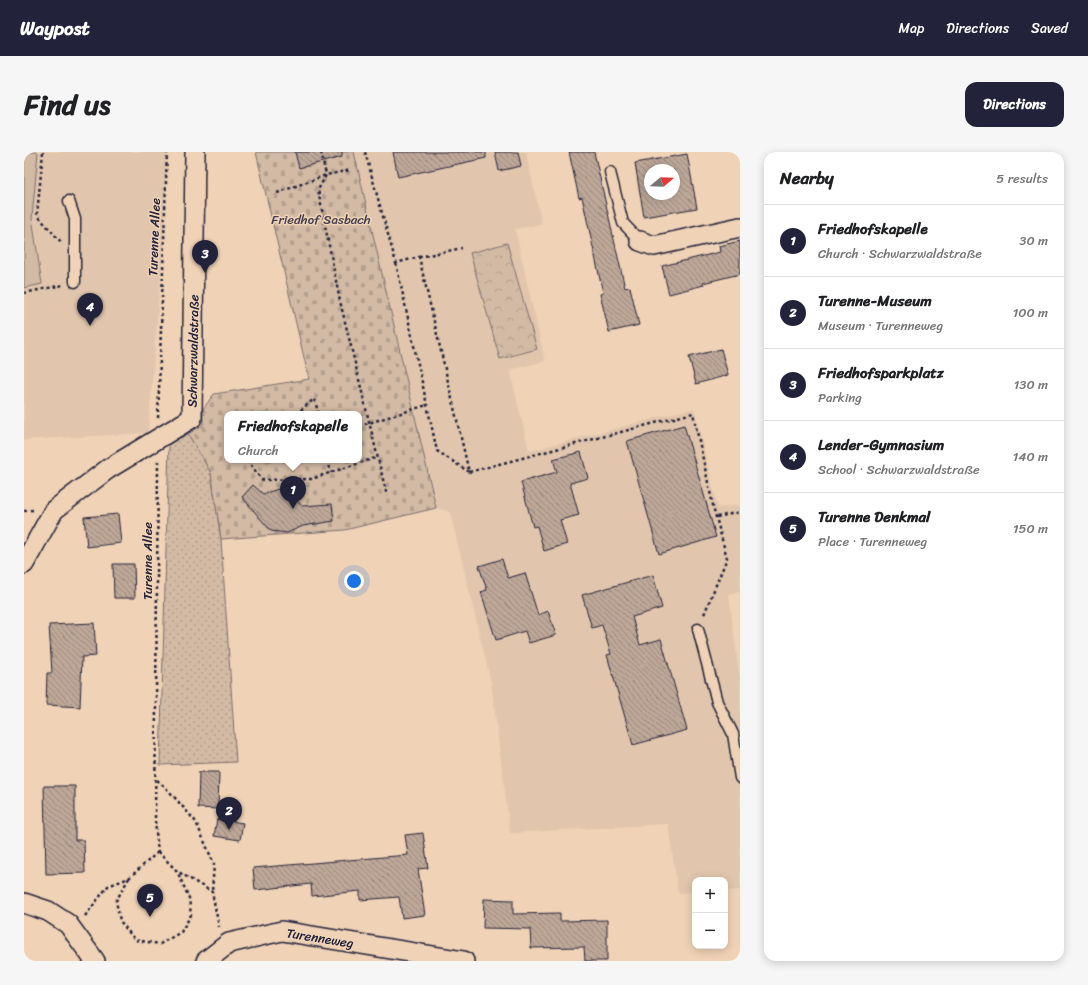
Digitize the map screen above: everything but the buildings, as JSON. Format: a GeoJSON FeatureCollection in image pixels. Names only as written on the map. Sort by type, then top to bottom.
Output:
{"type":"FeatureCollection","features":[{"type":"Feature","properties":{"kind":"street","name":"Schwarzwaldstraße"},"geometry":{"type":"LineString","coordinates":[[24,564],[54,510],[108,469],[192,418],[195,152]]}},
{"type":"Feature","properties":{"kind":"street"},"geometry":{"type":"LineString","coordinates":[[640,242],[654,246],[738,228],[740,226]]}},
{"type":"Feature","properties":{"kind":"street"},"geometry":{"type":"LineString","coordinates":[[24,902],[48,911],[68,924],[95,961]]}},
{"type":"Feature","properties":{"kind":"street","name":"Turenneweg"},"geometry":{"type":"LineString","coordinates":[[206,961],[229,943],[282,931],[464,961]]}},
{"type":"Feature","properties":{"kind":"lane"},"geometry":{"type":"LineString","coordinates":[[610,172],[623,223],[640,242]]}},
{"type":"Feature","properties":{"kind":"lane"},"geometry":{"type":"LineString","coordinates":[[69,201],[75,219],[75,282]]}},
{"type":"Feature","properties":{"kind":"lane"},"geometry":{"type":"LineString","coordinates":[[698,629],[717,702],[733,734],[740,778]]}},
{"type":"Feature","properties":{"kind":"path"},"geometry":{"type":"LineString","coordinates":[[42,152],[37,214],[75,257]]}},
{"type":"Feature","properties":{"kind":"path","name":"Turenne Allee"},"geometry":{"type":"LineString","coordinates":[[158,852],[155,821],[158,438],[167,152]]}},
{"type":"Feature","properties":{"kind":"path"},"geometry":{"type":"LineString","coordinates":[[321,152],[326,175],[318,190],[340,301],[387,496]]}},
{"type":"Feature","properties":{"kind":"path"},"geometry":{"type":"LineString","coordinates":[[365,152],[396,263],[437,451],[469,472],[693,413],[727,558],[698,629]]}},
{"type":"Feature","properties":{"kind":"path"},"geometry":{"type":"LineString","coordinates":[[277,193],[326,175],[351,170]]}},
{"type":"Feature","properties":{"kind":"path"},"geometry":{"type":"LineString","coordinates":[[396,263],[462,248]]}},
{"type":"Feature","properties":{"kind":"path"},"geometry":{"type":"LineString","coordinates":[[419,258],[469,472]]}},
{"type":"Feature","properties":{"kind":"path"},"geometry":{"type":"LineString","coordinates":[[24,294],[75,282]]}},
{"type":"Feature","properties":{"kind":"path"},"geometry":{"type":"LineString","coordinates":[[300,411],[314,399],[317,411]]}},
{"type":"Feature","properties":{"kind":"path"},"geometry":{"type":"LineString","coordinates":[[362,425],[427,405]]}},
{"type":"Feature","properties":{"kind":"path"},"geometry":{"type":"LineString","coordinates":[[249,463],[262,480],[311,479],[378,458]]}},
{"type":"Feature","properties":{"kind":"path"},"geometry":{"type":"LineString","coordinates":[[329,463],[331,473]]}},
{"type":"Feature","properties":{"kind":"path"},"geometry":{"type":"LineString","coordinates":[[717,517],[740,512]]}},
{"type":"Feature","properties":{"kind":"path"},"geometry":{"type":"LineString","coordinates":[[156,780],[169,791],[196,822],[214,864],[212,892],[218,926],[229,943]]}},
{"type":"Feature","properties":{"kind":"path"},"geometry":{"type":"LineString","coordinates":[[177,871],[189,898],[191,915],[181,932],[160,944],[135,940],[120,921],[116,901],[129,878],[158,852],[177,871],[212,892]]}},
{"type":"Feature","properties":{"kind":"path"},"geometry":{"type":"LineString","coordinates":[[68,924],[85,917],[108,886],[129,878]]}},
{"type":"Feature","properties":{"kind":"shaded area"},"geometry":{"type":"Polygon","coordinates":[[[24,152],[167,152],[165,219],[148,433],[24,440],[24,152]]]}},
{"type":"Feature","properties":{"kind":"shaded area"},"geometry":{"type":"Polygon","coordinates":[[[354,152],[526,152],[542,224],[515,229],[545,361],[510,370],[529,451],[694,408],[718,508],[740,505],[740,592],[729,594],[740,681],[740,890],[728,891],[728,877],[692,877],[692,892],[678,893],[668,824],[510,833],[491,682],[450,512],[436,508],[354,152]]]}},
{"type":"Feature","properties":{"kind":"green space"},"geometry":{"type":"Polygon","coordinates":[[[24,152],[38,152],[32,218],[42,284],[24,288],[24,152]]]}},
{"type":"Feature","properties":{"kind":"green space","name":"Friedhof Sasbach"},"geometry":{"type":"Polygon","coordinates":[[[256,152],[354,152],[436,508],[345,530],[221,539],[211,473],[188,434],[203,425],[203,409],[214,394],[309,379],[256,152]]]}},
{"type":"Feature","properties":{"kind":"green space"},"geometry":{"type":"Polygon","coordinates":[[[507,243],[537,349],[500,359],[470,253],[507,243]]]}},
{"type":"Feature","properties":{"kind":"green space"},"geometry":{"type":"Polygon","coordinates":[[[188,434],[211,473],[221,539],[236,762],[160,765],[169,443],[188,434]]]}},
{"type":"Feature","properties":{"kind":"place","name":"Friedhofsparkplatz"},"geometry":{"type":"Point","coordinates":[205,273]}},
{"type":"Feature","properties":{"kind":"place","name":"Lender-Gymnasium"},"geometry":{"type":"Point","coordinates":[90,326]}},
{"type":"Feature","properties":{"kind":"place","name":"Friedhofskapelle"},"geometry":{"type":"Point","coordinates":[293,509]}},
{"type":"Feature","properties":{"kind":"place","name":"Turenne-Museum"},"geometry":{"type":"Point","coordinates":[229,830]}},
{"type":"Feature","properties":{"kind":"place","name":"Turenne Denkmal"},"geometry":{"type":"Point","coordinates":[150,917]}}]}
